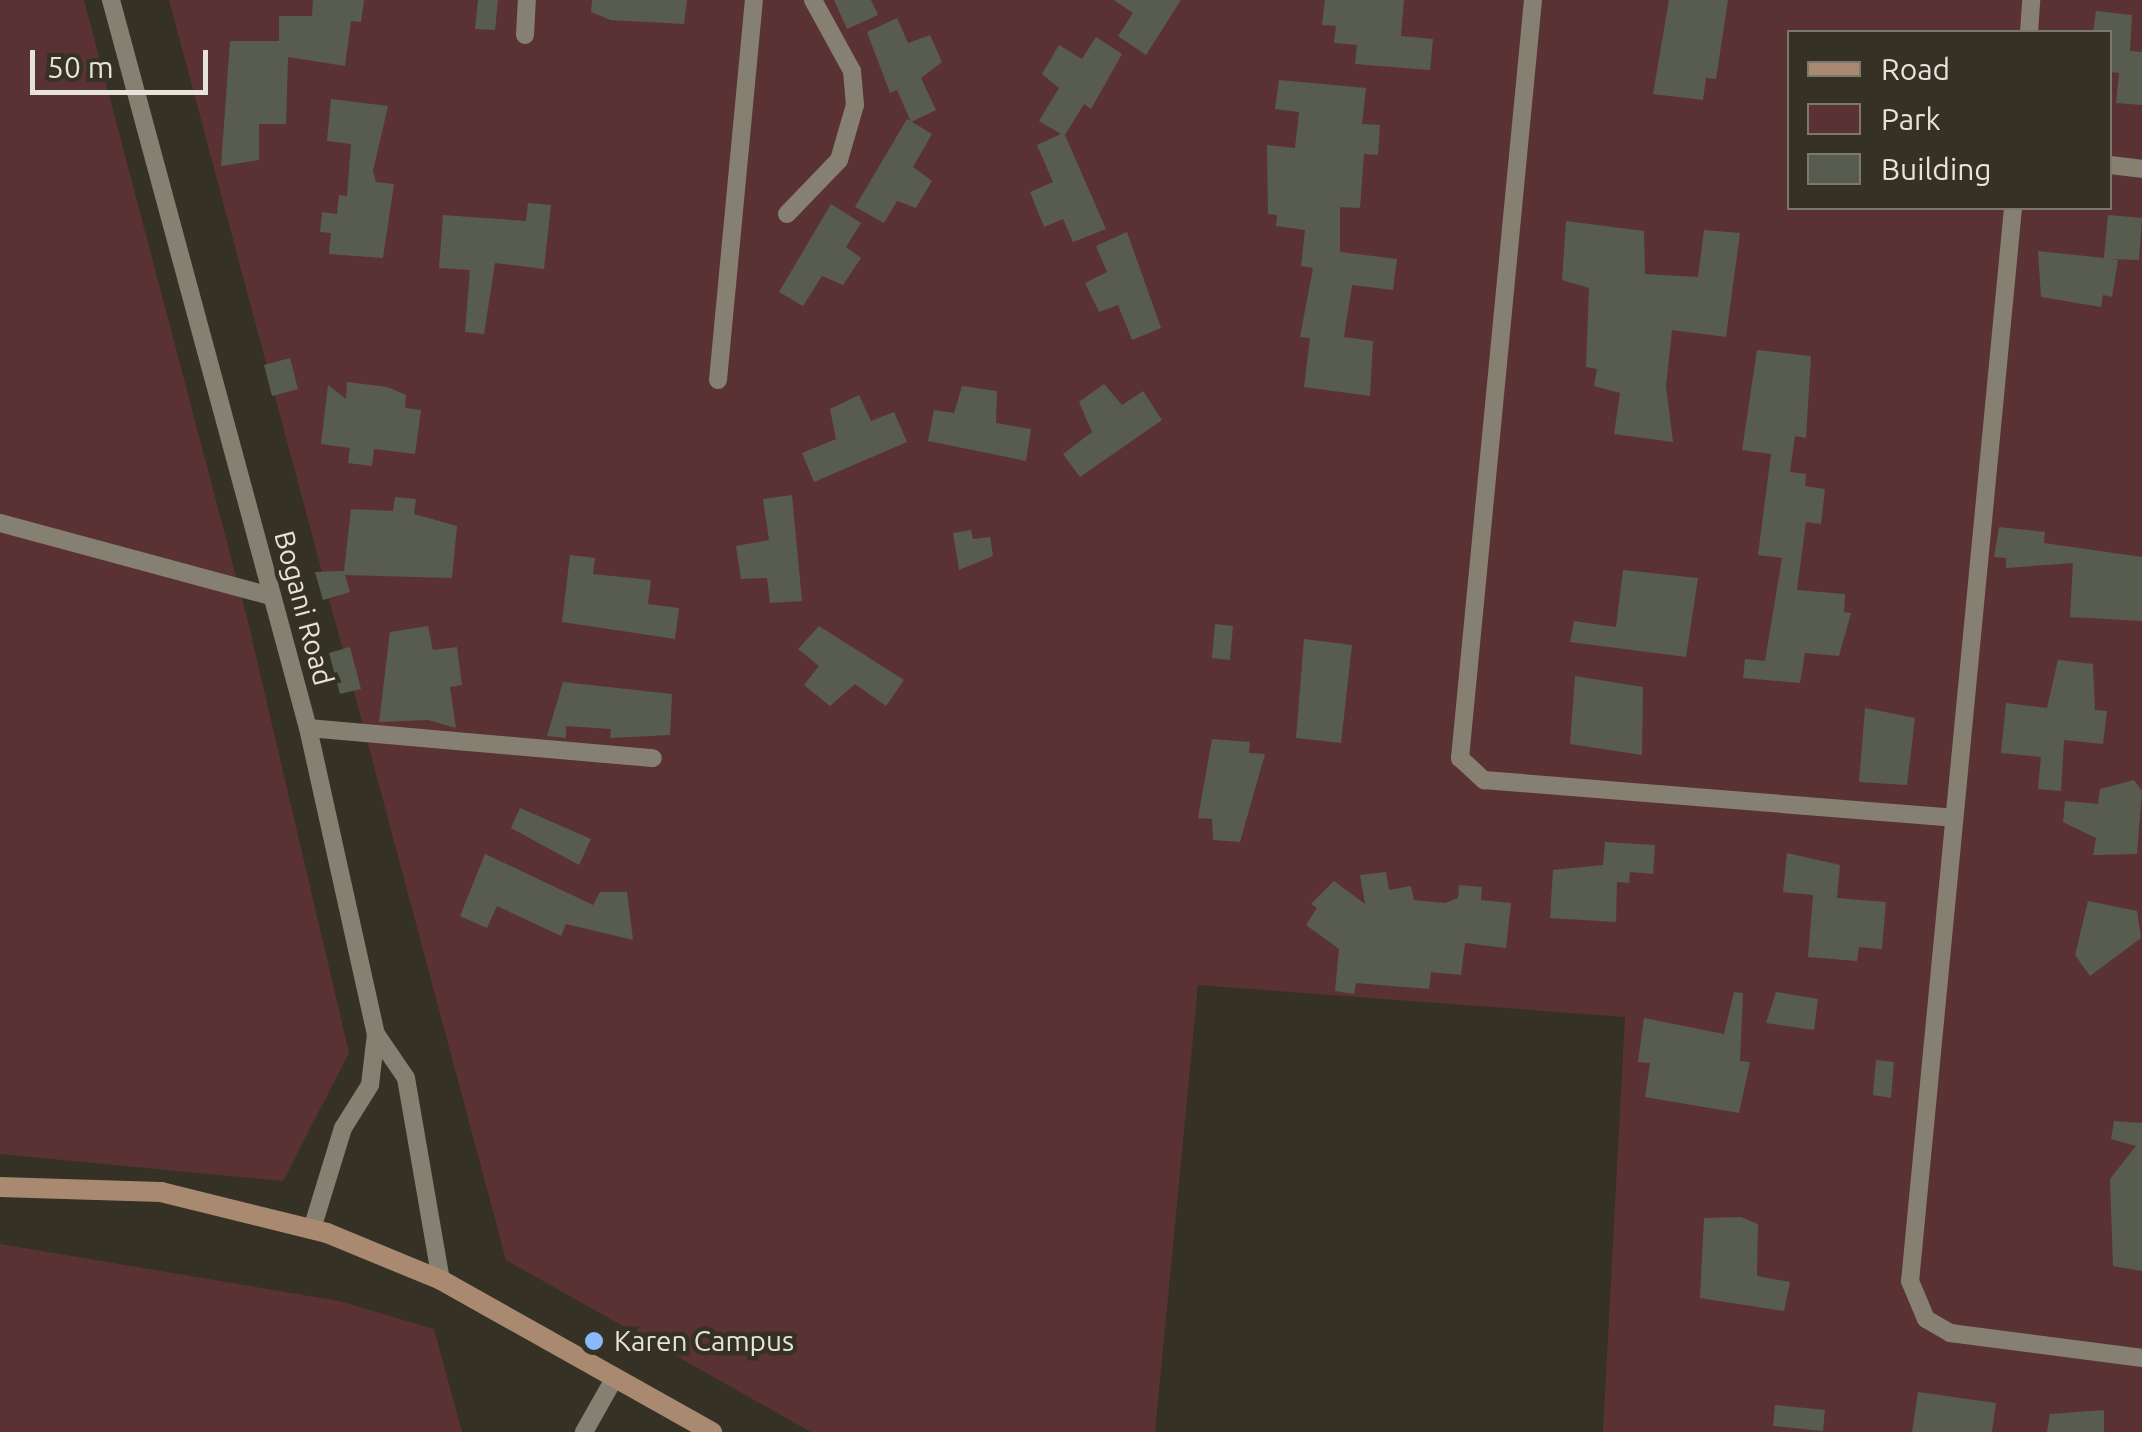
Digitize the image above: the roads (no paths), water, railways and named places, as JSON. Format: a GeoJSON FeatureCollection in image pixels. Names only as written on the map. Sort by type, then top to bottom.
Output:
{"type":"FeatureCollection","features":[{"type":"Feature","properties":{"kind":"street","name":"Bogani Road"},"geometry":{"type":"LineString","coordinates":[[112,0],[308,728],[376,1034],[370,1085],[343,1128],[312,1229]]}},
{"type":"Feature","properties":{"kind":"street"},"geometry":{"type":"LineString","coordinates":[[525,35],[528,0]]}},
{"type":"Feature","properties":{"kind":"street"},"geometry":{"type":"LineString","coordinates":[[718,380],[754,0]]}},
{"type":"Feature","properties":{"kind":"street"},"geometry":{"type":"LineString","coordinates":[[787,214],[840,160],[855,105],[852,71],[813,0]]}},
{"type":"Feature","properties":{"kind":"street"},"geometry":{"type":"LineString","coordinates":[[1533,0],[1460,758],[1484,780],[1953,818]]}},
{"type":"Feature","properties":{"kind":"street"},"geometry":{"type":"LineString","coordinates":[[2029,30],[2031,0]]}},
{"type":"Feature","properties":{"kind":"street"},"geometry":{"type":"LineString","coordinates":[[2112,166],[2142,170]]}},
{"type":"Feature","properties":{"kind":"street"},"geometry":{"type":"LineString","coordinates":[[2013,210],[1910,1248],[1912,1294],[1926,1320],[1950,1333],[2142,1358]]}},
{"type":"Feature","properties":{"kind":"street"},"geometry":{"type":"LineString","coordinates":[[0,523],[271,596]]}},
{"type":"Feature","properties":{"kind":"street"},"geometry":{"type":"LineString","coordinates":[[308,728],[653,758]]}},
{"type":"Feature","properties":{"kind":"street"},"geometry":{"type":"LineString","coordinates":[[376,1034],[406,1078],[440,1280]]}},
{"type":"Feature","properties":{"kind":"street"},"geometry":{"type":"LineString","coordinates":[[0,1188],[161,1192],[312,1229],[440,1280],[712,1432]]}},
{"type":"Feature","properties":{"kind":"street"},"geometry":{"type":"LineString","coordinates":[[584,1432],[614,1379]]}},
{"type":"Feature","properties":{"kind":"place","name":"Karen Campus"},"geometry":{"type":"Point","coordinates":[594,1341]}}]}
